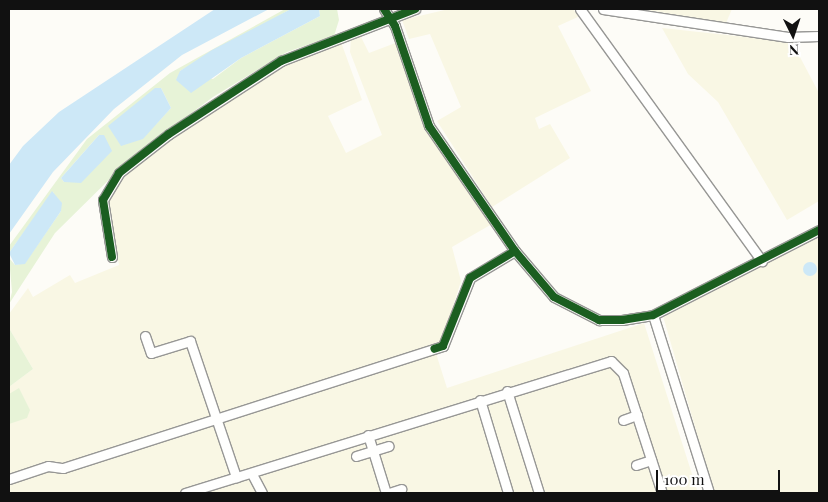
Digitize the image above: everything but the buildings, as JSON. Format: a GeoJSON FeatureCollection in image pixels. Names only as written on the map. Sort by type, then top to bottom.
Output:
{"type":"FeatureCollection","features":[{"type":"Feature","properties":{"kind":"street"},"geometry":{"type":"LineString","coordinates":[[112,257],[103,200],[119,173],[169,134],[274,65],[387,12],[415,9]]}},
{"type":"Feature","properties":{"kind":"street"},"geometry":{"type":"LineString","coordinates":[[580,9],[762,261]]}},
{"type":"Feature","properties":{"kind":"street"},"geometry":{"type":"LineString","coordinates":[[603,9],[779,36],[819,36]]}},
{"type":"Feature","properties":{"kind":"street"},"geometry":{"type":"LineString","coordinates":[[387,12],[429,126],[542,288],[574,309],[599,320],[653,315],[762,261],[819,230]]}},
{"type":"Feature","properties":{"kind":"street"},"geometry":{"type":"LineString","coordinates":[[9,479],[48,466],[62,468],[443,346],[470,278],[515,251]]}},
{"type":"Feature","properties":{"kind":"street"},"geometry":{"type":"LineString","coordinates":[[653,315],[709,493]]}},
{"type":"Feature","properties":{"kind":"street"},"geometry":{"type":"LineString","coordinates":[[145,336],[151,353],[190,341],[218,418],[236,476]]}},
{"type":"Feature","properties":{"kind":"street"},"geometry":{"type":"LineString","coordinates":[[185,493],[236,476],[252,474],[507,391],[611,361],[624,372],[662,493]]}},
{"type":"Feature","properties":{"kind":"street"},"geometry":{"type":"LineString","coordinates":[[507,391],[539,493]]}},
{"type":"Feature","properties":{"kind":"street"},"geometry":{"type":"LineString","coordinates":[[480,400],[508,493]]}},
{"type":"Feature","properties":{"kind":"street"},"geometry":{"type":"LineString","coordinates":[[623,420],[637,415]]}},
{"type":"Feature","properties":{"kind":"street"},"geometry":{"type":"LineString","coordinates":[[368,435],[387,493],[401,489]]}},
{"type":"Feature","properties":{"kind":"street"},"geometry":{"type":"LineString","coordinates":[[356,456],[388,446]]}},
{"type":"Feature","properties":{"kind":"street"},"geometry":{"type":"LineString","coordinates":[[636,465],[651,460]]}},
{"type":"Feature","properties":{"kind":"street"},"geometry":{"type":"LineString","coordinates":[[252,474],[262,493]]}},
{"type":"Feature","properties":{"kind":"street"},"geometry":{"type":"LineString","coordinates":[[219,483],[219,493]]}},
{"type":"Feature","properties":{"kind":"shaded area"},"geometry":{"type":"Polygon","coordinates":[[[449,9],[573,9],[580,16],[558,26],[591,91],[535,118],[539,129],[550,124],[570,158],[492,207],[437,121],[461,107],[430,34],[409,39],[402,20],[449,9]]]}},
{"type":"Feature","properties":{"kind":"shaded area"},"geometry":{"type":"Polygon","coordinates":[[[641,9],[732,9],[726,23],[641,9]]]}},
{"type":"Feature","properties":{"kind":"shaded area"},"geometry":{"type":"Polygon","coordinates":[[[662,28],[792,42],[819,93],[819,201],[787,220],[718,102],[688,74],[662,28]]]}},
{"type":"Feature","properties":{"kind":"shaded area"},"geometry":{"type":"Polygon","coordinates":[[[359,33],[369,53],[398,42],[415,98],[492,224],[452,247],[461,281],[442,342],[433,344],[447,388],[644,323],[698,493],[9,493],[9,387],[33,369],[9,328],[9,314],[28,288],[33,297],[70,275],[75,283],[119,265],[107,205],[113,191],[136,164],[170,137],[282,63],[341,42],[362,100],[328,116],[346,153],[382,135],[350,52],[351,37],[359,33]]]}},
{"type":"Feature","properties":{"kind":"shaded area"},"geometry":{"type":"Polygon","coordinates":[[[819,232],[819,493],[714,493],[663,316],[819,232]]]}},
{"type":"Feature","properties":{"kind":"green space"},"geometry":{"type":"Polygon","coordinates":[[[285,9],[291,9],[180,71],[213,79],[241,58],[320,16],[319,9],[337,9],[339,20],[334,36],[287,52],[213,97],[129,160],[55,233],[9,304],[12,292],[9,258],[15,265],[25,263],[61,211],[53,192],[9,253],[9,246],[87,139],[170,73],[285,9]],[[161,88],[156,124],[171,108],[161,88]],[[99,135],[61,178],[64,182],[104,135],[99,135]]]}},
{"type":"Feature","properties":{"kind":"green space"},"geometry":{"type":"Polygon","coordinates":[[[9,328],[33,369],[9,387],[9,328]]]}},
{"type":"Feature","properties":{"kind":"green space"},"geometry":{"type":"Polygon","coordinates":[[[19,388],[30,410],[27,418],[9,424],[9,394],[19,388]]]}},
{"type":"Feature","properties":{"kind":"water"},"geometry":{"type":"Polygon","coordinates":[[[215,9],[269,9],[182,55],[114,109],[53,172],[9,234],[9,165],[23,146],[59,112],[215,9]]]}},
{"type":"Feature","properties":{"kind":"water"},"geometry":{"type":"Polygon","coordinates":[[[291,9],[319,9],[320,16],[241,58],[191,93],[176,80],[180,71],[212,50],[291,9]]]}},
{"type":"Feature","properties":{"kind":"water"},"geometry":{"type":"Polygon","coordinates":[[[155,88],[161,88],[171,108],[143,139],[121,146],[108,126],[155,88]]]}},
{"type":"Feature","properties":{"kind":"water"},"geometry":{"type":"Polygon","coordinates":[[[99,135],[104,135],[112,151],[81,183],[64,182],[61,178],[99,135]]]}},
{"type":"Feature","properties":{"kind":"water"},"geometry":{"type":"Polygon","coordinates":[[[52,191],[62,203],[61,211],[25,264],[15,265],[9,253],[52,191]]]}},
{"type":"Feature","properties":{"kind":"water"},"geometry":{"type":"Polygon","coordinates":[[[807,262],[813,262],[817,269],[813,276],[807,276],[803,272],[803,266],[807,262]]]}},
{"type":"Feature","properties":{"kind":"cycle path"},"geometry":{"type":"LineString","coordinates":[[384,9],[395,26],[429,126],[515,251],[470,278],[443,346],[434,349]]}},
{"type":"Feature","properties":{"kind":"cycle path"},"geometry":{"type":"LineString","coordinates":[[112,257],[103,200],[119,173],[169,134],[281,61],[415,9]]}},
{"type":"Feature","properties":{"kind":"cycle path"},"geometry":{"type":"LineString","coordinates":[[515,251],[554,297],[599,320],[622,320],[653,315],[819,230]]}}]}
